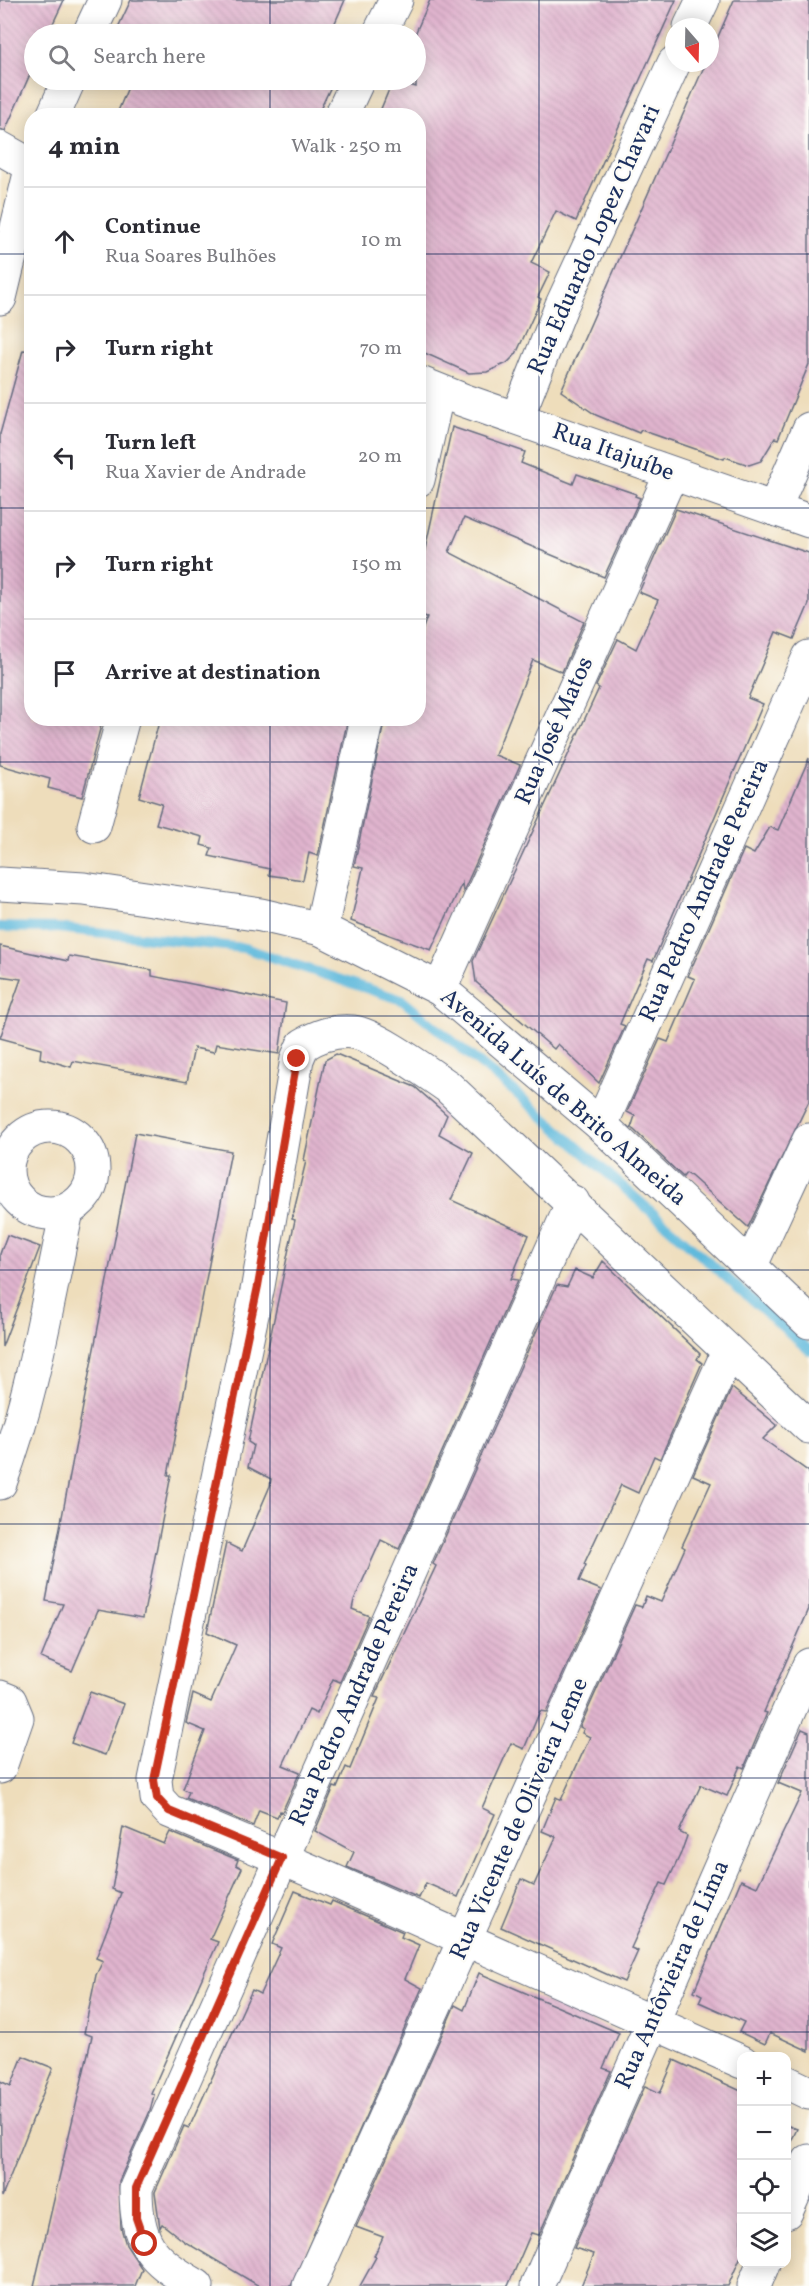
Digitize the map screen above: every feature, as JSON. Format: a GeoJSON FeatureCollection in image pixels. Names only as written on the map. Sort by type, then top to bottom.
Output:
{"type":"FeatureCollection","features":[{"type":"Feature","properties":{"kind":"street"},"geometry":{"type":"LineString","coordinates":[[94,24],[105,0]]}},
{"type":"Feature","properties":{"kind":"street"},"geometry":{"type":"LineString","coordinates":[[384,24],[396,0]]}},
{"type":"Feature","properties":{"kind":"street"},"geometry":{"type":"LineString","coordinates":[[694,18],[703,0]]}},
{"type":"Feature","properties":{"kind":"street","name":"Rua Eduardo Lopez Chavari"},"geometry":{"type":"LineString","coordinates":[[517,418],[561,307],[670,72]]}},
{"type":"Feature","properties":{"kind":"street"},"geometry":{"type":"LineString","coordinates":[[57,108],[65,90]]}},
{"type":"Feature","properties":{"kind":"street"},"geometry":{"type":"LineString","coordinates":[[345,108],[353,90]]}},
{"type":"Feature","properties":{"kind":"street"},"geometry":{"type":"LineString","coordinates":[[0,148],[24,161]]}},
{"type":"Feature","properties":{"kind":"street"},"geometry":{"type":"LineString","coordinates":[[0,298],[24,195]]}},
{"type":"Feature","properties":{"kind":"street"},"geometry":{"type":"LineString","coordinates":[[426,406],[428,387]]}},
{"type":"Feature","properties":{"kind":"street","name":"Rua Itajuíbe"},"geometry":{"type":"LineString","coordinates":[[428,387],[809,521]]}},
{"type":"Feature","properties":{"kind":"street"},"geometry":{"type":"LineString","coordinates":[[774,508],[809,429]]}},
{"type":"Feature","properties":{"kind":"street","name":"Rua José Matos"},"geometry":{"type":"LineString","coordinates":[[440,989],[671,474]]}},
{"type":"Feature","properties":{"kind":"street","name":"Rua Pedro Andrade Pereira"},"geometry":{"type":"LineString","coordinates":[[601,1125],[809,657]]}},
{"type":"Feature","properties":{"kind":"street"},"geometry":{"type":"LineString","coordinates":[[94,826],[121,726]]}},
{"type":"Feature","properties":{"kind":"street"},"geometry":{"type":"LineString","coordinates":[[321,929],[365,726]]}},
{"type":"Feature","properties":{"kind":"street","name":"Avenida Luís de Brito Almeida"},"geometry":{"type":"LineString","coordinates":[[0,884],[84,889],[178,901],[261,915],[321,929],[440,989],[601,1125],[809,1322]]}},
{"type":"Feature","properties":{"kind":"street"},"geometry":{"type":"LineString","coordinates":[[737,2060],[282,1858],[169,1811],[157,1798],[154,1780],[258,1286],[297,1059],[303,1045],[332,1033],[354,1032],[397,1052],[447,1086],[573,1202],[809,1427]]}},
{"type":"Feature","properties":{"kind":"street"},"geometry":{"type":"LineString","coordinates":[[751,1265],[809,1140]]}},
{"type":"Feature","properties":{"kind":"street","name":"Rua Pedro Andrade Pereira"},"geometry":{"type":"LineString","coordinates":[[178,2281],[145,2244],[136,2218],[136,2188],[573,1202]]}},
{"type":"Feature","properties":{"kind":"street"},"geometry":{"type":"LineString","coordinates":[[0,1483],[16,1438],[38,1354],[67,1211]]}},
{"type":"Feature","properties":{"kind":"street","name":"Rua Vicente de Oliveira Leme"},"geometry":{"type":"LineString","coordinates":[[309,2286],[728,1352]]}},
{"type":"Feature","properties":{"kind":"street","name":"Rua Antôvieira de Lima"},"geometry":{"type":"LineString","coordinates":[[537,2286],[809,1665]]}},
{"type":"Feature","properties":{"kind":"street"},"geometry":{"type":"LineString","coordinates":[[0,1697],[10,1701],[17,1718],[0,1767]]}},
{"type":"Feature","properties":{"kind":"street"},"geometry":{"type":"LineString","coordinates":[[791,2084],[809,2093]]}},
{"type":"Feature","properties":{"kind":"street"},"geometry":{"type":"LineString","coordinates":[[791,2201],[809,2161]]}},
{"type":"Feature","properties":{"kind":"street"},"geometry":{"type":"LineString","coordinates":[[753,2286],[762,2268]]}},
{"type":"Feature","properties":{"kind":"building"},"geometry":{"type":"Polygon","coordinates":[[[0,0],[64,0],[53,24],[24,24],[24,88],[5,131],[0,129],[0,0]]]}},
{"type":"Feature","properties":{"kind":"building"},"geometry":{"type":"Polygon","coordinates":[[[131,0],[345,0],[334,24],[120,24],[131,0]]]}},
{"type":"Feature","properties":{"kind":"building"},"geometry":{"type":"Polygon","coordinates":[[[430,0],[676,0],[668,18],[665,18],[665,24],[576,221],[556,211],[531,263],[550,272],[538,297],[541,299],[516,354],[507,363],[487,372],[469,373],[426,354],[426,108],[381,108],[389,90],[426,90],[426,24],[420,24],[430,0]]]}},
{"type":"Feature","properties":{"kind":"building"},"geometry":{"type":"Polygon","coordinates":[[[734,0],[809,0],[809,364],[778,439],[775,438],[761,461],[749,465],[725,457],[724,459],[641,430],[639,433],[596,415],[561,391],[702,72],[719,72],[719,34],[734,0]]]}},
{"type":"Feature","properties":{"kind":"building"},"geometry":{"type":"Polygon","coordinates":[[[127,90],[329,90],[321,108],[119,108],[127,90]]]}},
{"type":"Feature","properties":{"kind":"building"},"geometry":{"type":"Polygon","coordinates":[[[24,350],[24,726],[101,726],[82,797],[48,788],[50,779],[0,765],[0,434],[24,350]]]}},
{"type":"Feature","properties":{"kind":"building"},"geometry":{"type":"Polygon","coordinates":[[[452,427],[525,452],[521,463],[573,484],[577,474],[636,494],[635,496],[640,498],[604,577],[464,518],[449,552],[584,622],[562,672],[533,660],[495,755],[520,765],[463,892],[462,883],[431,950],[351,921],[363,868],[354,866],[383,726],[426,726],[426,545],[452,427]]]}},
{"type":"Feature","properties":{"kind":"building"},"geometry":{"type":"Polygon","coordinates":[[[676,509],[809,553],[809,604],[794,639],[776,632],[748,698],[763,704],[653,961],[648,959],[620,1024],[625,1026],[599,1083],[558,1044],[554,1049],[476,982],[473,961],[599,688],[596,686],[618,639],[636,649],[658,600],[639,592],[676,509]]]}},
{"type":"Feature","properties":{"kind":"building"},"geometry":{"type":"Polygon","coordinates":[[[158,726],[346,726],[318,856],[309,853],[303,880],[269,875],[270,869],[209,856],[212,848],[201,845],[203,837],[156,824],[162,804],[139,797],[158,726]]]}},
{"type":"Feature","properties":{"kind":"building"},"geometry":{"type":"Polygon","coordinates":[[[809,758],[809,1101],[748,1227],[691,1176],[686,1173],[683,1177],[631,1128],[635,1116],[627,1112],[660,1039],[668,1042],[695,979],[688,976],[744,849],[754,854],[770,827],[778,830],[809,758]]]}},
{"type":"Feature","properties":{"kind":"building"},"geometry":{"type":"Polygon","coordinates":[[[0,946],[68,961],[69,956],[152,970],[152,976],[286,1003],[279,1054],[216,1044],[214,1052],[194,1048],[187,1082],[73,1061],[71,1067],[40,1058],[41,1049],[0,1038],[21,979],[0,976],[0,946]]]}},
{"type":"Feature","properties":{"kind":"building"},"geometry":{"type":"Polygon","coordinates":[[[336,1054],[415,1087],[447,1115],[439,1134],[473,1153],[451,1200],[529,1235],[511,1279],[518,1280],[399,1549],[381,1540],[354,1600],[352,1609],[369,1616],[340,1682],[333,1679],[317,1714],[309,1710],[283,1765],[300,1772],[282,1812],[280,1811],[277,1817],[259,1810],[253,1826],[186,1798],[189,1792],[183,1789],[205,1731],[186,1723],[193,1694],[211,1702],[236,1645],[207,1632],[226,1543],[242,1551],[270,1486],[271,1479],[248,1467],[253,1445],[248,1442],[295,1220],[292,1219],[306,1161],[304,1160],[325,1060],[336,1054]]]}},
{"type":"Feature","properties":{"kind":"building"},"geometry":{"type":"Polygon","coordinates":[[[135,1133],[231,1151],[168,1475],[171,1475],[143,1618],[98,1610],[72,1671],[41,1658],[63,1604],[46,1601],[135,1133]]]}},
{"type":"Feature","properties":{"kind":"building"},"geometry":{"type":"Polygon","coordinates":[[[7,1235],[40,1247],[2,1347],[0,1254],[7,1235]]]}},
{"type":"Feature","properties":{"kind":"building"},"geometry":{"type":"Polygon","coordinates":[[[603,1261],[700,1354],[697,1359],[702,1363],[660,1459],[654,1456],[638,1493],[621,1485],[584,1564],[586,1565],[579,1581],[601,1590],[546,1712],[540,1711],[524,1749],[511,1743],[482,1808],[495,1814],[458,1897],[426,1883],[419,1898],[347,1867],[354,1852],[315,1831],[334,1787],[337,1788],[346,1767],[350,1769],[379,1698],[374,1697],[436,1566],[433,1564],[557,1285],[567,1287],[575,1270],[593,1278],[603,1261]]]}},
{"type":"Feature","properties":{"kind":"building"},"geometry":{"type":"Polygon","coordinates":[[[732,1388],[777,1425],[763,1439],[809,1472],[809,1609],[764,1712],[767,1713],[744,1768],[740,1766],[727,1796],[701,1785],[679,1832],[687,1836],[681,1853],[666,1885],[661,1883],[631,1948],[638,1951],[624,1982],[501,1927],[521,1879],[534,1885],[556,1837],[542,1831],[556,1797],[561,1800],[590,1737],[582,1733],[584,1729],[580,1727],[635,1605],[642,1607],[646,1596],[661,1602],[685,1548],[682,1546],[711,1483],[693,1475],[732,1388]]]}},
{"type":"Feature","properties":{"kind":"building"},"geometry":{"type":"Polygon","coordinates":[[[90,1692],[124,1704],[105,1755],[71,1743],[90,1692]]]}},
{"type":"Feature","properties":{"kind":"building"},"geometry":{"type":"Polygon","coordinates":[[[802,1729],[809,1732],[809,2051],[770,2033],[765,2044],[739,2032],[744,2022],[699,2002],[702,1995],[694,1991],[741,1880],[757,1887],[802,1793],[778,1783],[802,1729]]]}},
{"type":"Feature","properties":{"kind":"building"},"geometry":{"type":"Polygon","coordinates":[[[123,1827],[164,1844],[170,1832],[238,1860],[236,1865],[242,1868],[210,1939],[218,1942],[151,2093],[154,2095],[150,2111],[119,2181],[121,2228],[126,2245],[142,2269],[135,2286],[34,2286],[92,2036],[84,2033],[96,1975],[103,1961],[96,1958],[121,1893],[112,1889],[123,1827]]]}},
{"type":"Feature","properties":{"kind":"building"},"geometry":{"type":"Polygon","coordinates":[[[295,1891],[330,1905],[332,1901],[403,1932],[401,1937],[419,1945],[405,1979],[422,1988],[291,2286],[259,2286],[185,2242],[162,2224],[160,2228],[155,2192],[184,2126],[189,2128],[252,1990],[260,1994],[281,1948],[272,1944],[295,1891]]]}},
{"type":"Feature","properties":{"kind":"building"},"geometry":{"type":"Polygon","coordinates":[[[479,1973],[619,2033],[603,2068],[611,2071],[539,2235],[531,2233],[508,2286],[360,2286],[376,2257],[374,2256],[383,2237],[356,2227],[455,2005],[464,2010],[479,1973]]]}},
{"type":"Feature","properties":{"kind":"building"},"geometry":{"type":"Polygon","coordinates":[[[23,2056],[53,2068],[2,2197],[0,2081],[11,2086],[23,2056]]]}},
{"type":"Feature","properties":{"kind":"building"},"geometry":{"type":"Polygon","coordinates":[[[674,2060],[737,2089],[737,2265],[728,2286],[581,2286],[594,2254],[574,2248],[645,2086],[660,2093],[674,2060]]]}},
{"type":"Feature","properties":{"kind":"building"},"geometry":{"type":"Polygon","coordinates":[[[791,2127],[797,2129],[791,2142],[791,2127]]]}},
{"type":"Feature","properties":{"kind":"waterway"},"geometry":{"type":"LineString","coordinates":[[0,927],[57,928],[244,948],[402,1000],[516,1093],[809,1350]]}},
{"type":"Feature","properties":{"kind":"route"},"geometry":{"type":"LineString","coordinates":[[145,2244],[136,2218],[136,2188],[240,1959],[282,1858],[169,1811],[157,1798],[154,1780],[258,1286],[297,1059]]}}]}
